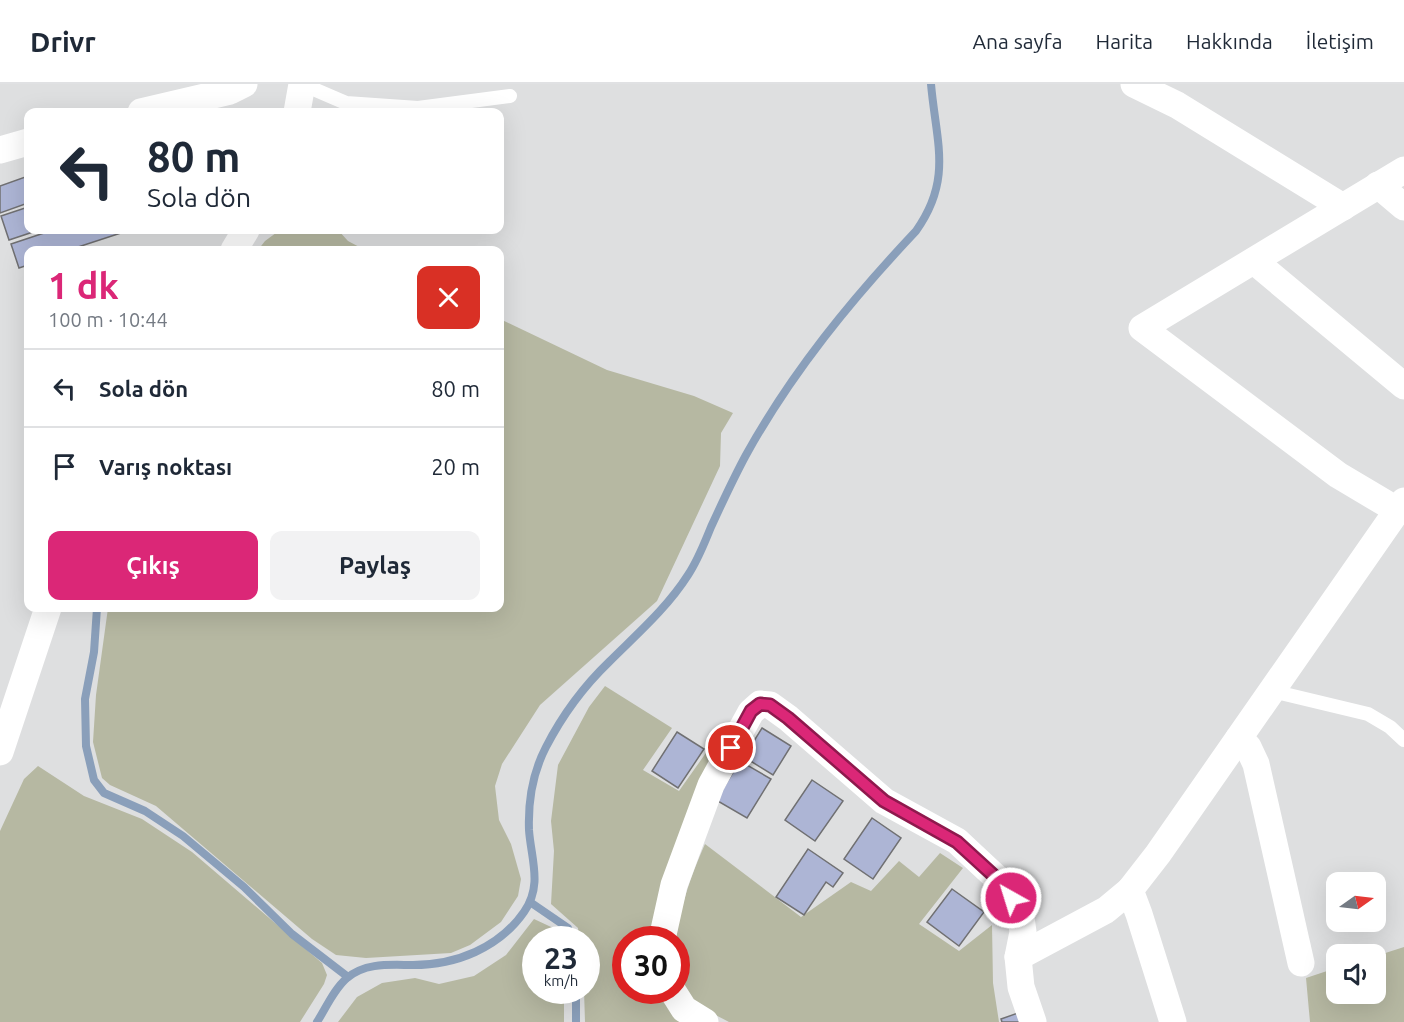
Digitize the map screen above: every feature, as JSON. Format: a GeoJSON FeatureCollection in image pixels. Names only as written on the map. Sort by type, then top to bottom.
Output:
{"type":"FeatureCollection","features":[{"type":"Feature","properties":{"kind":"street"},"geometry":{"type":"LineString","coordinates":[[158,108],[230,91],[244,84]]}},
{"type":"Feature","properties":{"kind":"street"},"geometry":{"type":"LineString","coordinates":[[298,108],[302,84]]}},
{"type":"Feature","properties":{"kind":"street"},"geometry":{"type":"LineString","coordinates":[[1134,84],[1177,105],[1343,207]]}},
{"type":"Feature","properties":{"kind":"street"},"geometry":{"type":"LineString","coordinates":[[0,150],[24,143]]}},
{"type":"Feature","properties":{"kind":"street"},"geometry":{"type":"LineString","coordinates":[[1018,957],[1106,910],[1130,890],[1158,854],[1401,506],[1338,475],[1142,328],[1404,170]]}},
{"type":"Feature","properties":{"kind":"street"},"geometry":{"type":"LineString","coordinates":[[1378,185],[1404,207]]}},
{"type":"Feature","properties":{"kind":"street"},"geometry":{"type":"LineString","coordinates":[[1254,261],[1404,386]]}},
{"type":"Feature","properties":{"kind":"street"},"geometry":{"type":"LineString","coordinates":[[0,752],[47,612]]}},
{"type":"Feature","properties":{"kind":"street"},"geometry":{"type":"LineString","coordinates":[[666,926],[674,885],[711,785],[751,711],[760,704],[770,705],[884,801],[957,842],[1003,884],[1020,911],[1023,932],[1018,957],[1021,987],[1032,1022]]}},
{"type":"Feature","properties":{"kind":"street"},"geometry":{"type":"LineString","coordinates":[[1239,738],[1248,747],[1256,764],[1301,963]]}},
{"type":"Feature","properties":{"kind":"street"},"geometry":{"type":"LineString","coordinates":[[1130,890],[1173,1022]]}},
{"type":"Feature","properties":{"kind":"street"},"geometry":{"type":"LineString","coordinates":[[681,1004],[684,1009],[705,1022]]}},
{"type":"Feature","properties":{"kind":"lane"},"geometry":{"type":"LineString","coordinates":[[302,84],[346,103],[418,108],[510,96]]}},
{"type":"Feature","properties":{"kind":"lane"},"geometry":{"type":"LineString","coordinates":[[1272,691],[1368,714],[1390,727],[1404,740]]}},
{"type":"Feature","properties":{"kind":"green space"},"geometry":{"type":"Polygon","coordinates":[[[275,234],[342,234],[357,246],[261,246],[275,234]]]}},
{"type":"Feature","properties":{"kind":"green space"},"geometry":{"type":"Polygon","coordinates":[[[504,321],[607,370],[694,396],[733,413],[721,433],[720,466],[657,601],[540,705],[502,764],[495,786],[499,820],[511,844],[521,879],[518,896],[501,922],[470,945],[451,953],[366,958],[336,955],[312,939],[156,806],[110,785],[102,778],[93,742],[96,695],[107,612],[504,612],[504,321]]]}},
{"type":"Feature","properties":{"kind":"green space"},"geometry":{"type":"Polygon","coordinates":[[[605,686],[672,728],[643,770],[679,791],[708,750],[714,756],[655,926],[612,926],[612,1004],[669,1004],[680,1022],[585,1022],[584,1004],[600,1004],[600,926],[576,926],[551,904],[554,851],[551,821],[558,765],[589,707],[605,686]]]}},
{"type":"Feature","properties":{"kind":"green space"},"geometry":{"type":"Polygon","coordinates":[[[38,766],[84,796],[142,819],[192,852],[322,963],[327,975],[324,984],[300,1022],[0,1022],[0,831],[24,779],[38,766]]]}},
{"type":"Feature","properties":{"kind":"green space"},"geometry":{"type":"Polygon","coordinates":[[[705,844],[801,917],[851,882],[871,891],[899,861],[919,877],[940,853],[963,868],[919,924],[959,951],[992,925],[993,983],[999,1022],[729,1022],[696,1003],[690,997],[690,926],[678,926],[692,876],[705,844]]]}},
{"type":"Feature","properties":{"kind":"green space"},"geometry":{"type":"Polygon","coordinates":[[[534,919],[549,926],[529,926],[534,919]]]}},
{"type":"Feature","properties":{"kind":"green space"},"geometry":{"type":"Polygon","coordinates":[[[522,934],[522,1004],[564,1004],[564,1022],[338,1022],[357,997],[382,983],[415,978],[439,984],[474,976],[506,955],[522,934]]]}},
{"type":"Feature","properties":{"kind":"green space"},"geometry":{"type":"Polygon","coordinates":[[[1404,947],[1404,1022],[1310,1022],[1306,978],[1326,971],[1326,1004],[1386,1004],[1386,953],[1404,947]]]}},
{"type":"Feature","properties":{"kind":"building"},"geometry":{"type":"Polygon","coordinates":[[[24,177],[24,204],[0,213],[0,186],[24,177]]]}},
{"type":"Feature","properties":{"kind":"building"},"geometry":{"type":"Polygon","coordinates":[[[24,208],[24,234],[27,234],[9,240],[1,216],[24,208]]]}},
{"type":"Feature","properties":{"kind":"building"},"geometry":{"type":"Polygon","coordinates":[[[41,234],[118,234],[81,246],[24,246],[24,266],[19,268],[11,244],[41,234]]]}},
{"type":"Feature","properties":{"kind":"building"},"geometry":{"type":"Polygon","coordinates":[[[762,728],[791,746],[773,775],[744,757],[762,728]]]}},
{"type":"Feature","properties":{"kind":"building"},"geometry":{"type":"Polygon","coordinates":[[[677,732],[704,749],[678,788],[652,771],[677,732]]]}},
{"type":"Feature","properties":{"kind":"building"},"geometry":{"type":"Polygon","coordinates":[[[740,761],[771,779],[747,818],[716,800],[740,761]]]}},
{"type":"Feature","properties":{"kind":"building"},"geometry":{"type":"Polygon","coordinates":[[[812,780],[843,801],[815,841],[785,820],[812,780]]]}},
{"type":"Feature","properties":{"kind":"building"},"geometry":{"type":"Polygon","coordinates":[[[872,818],[901,838],[873,879],[844,859],[872,818]]]}},
{"type":"Feature","properties":{"kind":"building"},"geometry":{"type":"Polygon","coordinates":[[[808,849],[843,873],[833,887],[826,882],[804,915],[776,897],[808,849]]]}},
{"type":"Feature","properties":{"kind":"building"},"geometry":{"type":"Polygon","coordinates":[[[952,889],[984,912],[959,946],[927,922],[952,889]]]}},
{"type":"Feature","properties":{"kind":"building"},"geometry":{"type":"Polygon","coordinates":[[[1018,1013],[1020,1022],[1002,1022],[1001,1019],[1018,1013]]]}},
{"type":"Feature","properties":{"kind":"waterway"},"geometry":{"type":"LineString","coordinates":[[317,1022],[338,988],[354,973],[370,967],[429,964],[460,958],[489,945],[514,925],[524,912],[533,892],[534,872],[529,809],[541,757],[566,713],[591,681],[680,587],[698,558],[723,500],[746,455],[783,395],[846,310],[916,231],[935,194],[938,177],[938,142],[931,84]]}},
{"type":"Feature","properties":{"kind":"waterway"},"geometry":{"type":"LineString","coordinates":[[97,612],[94,652],[85,699],[86,746],[94,780],[104,793],[145,811],[183,836],[244,887],[292,934],[348,977]]}},
{"type":"Feature","properties":{"kind":"waterway"},"geometry":{"type":"LineString","coordinates":[[530,902],[565,926]]}},
{"type":"Feature","properties":{"kind":"waterway"},"geometry":{"type":"LineString","coordinates":[[576,1004],[576,1022]]}},
{"type":"Feature","properties":{"kind":"route"},"geometry":{"type":"LineString","coordinates":[[731,748],[751,711],[760,704],[770,705],[884,801],[957,842],[1003,884],[1011,898]]}}]}
